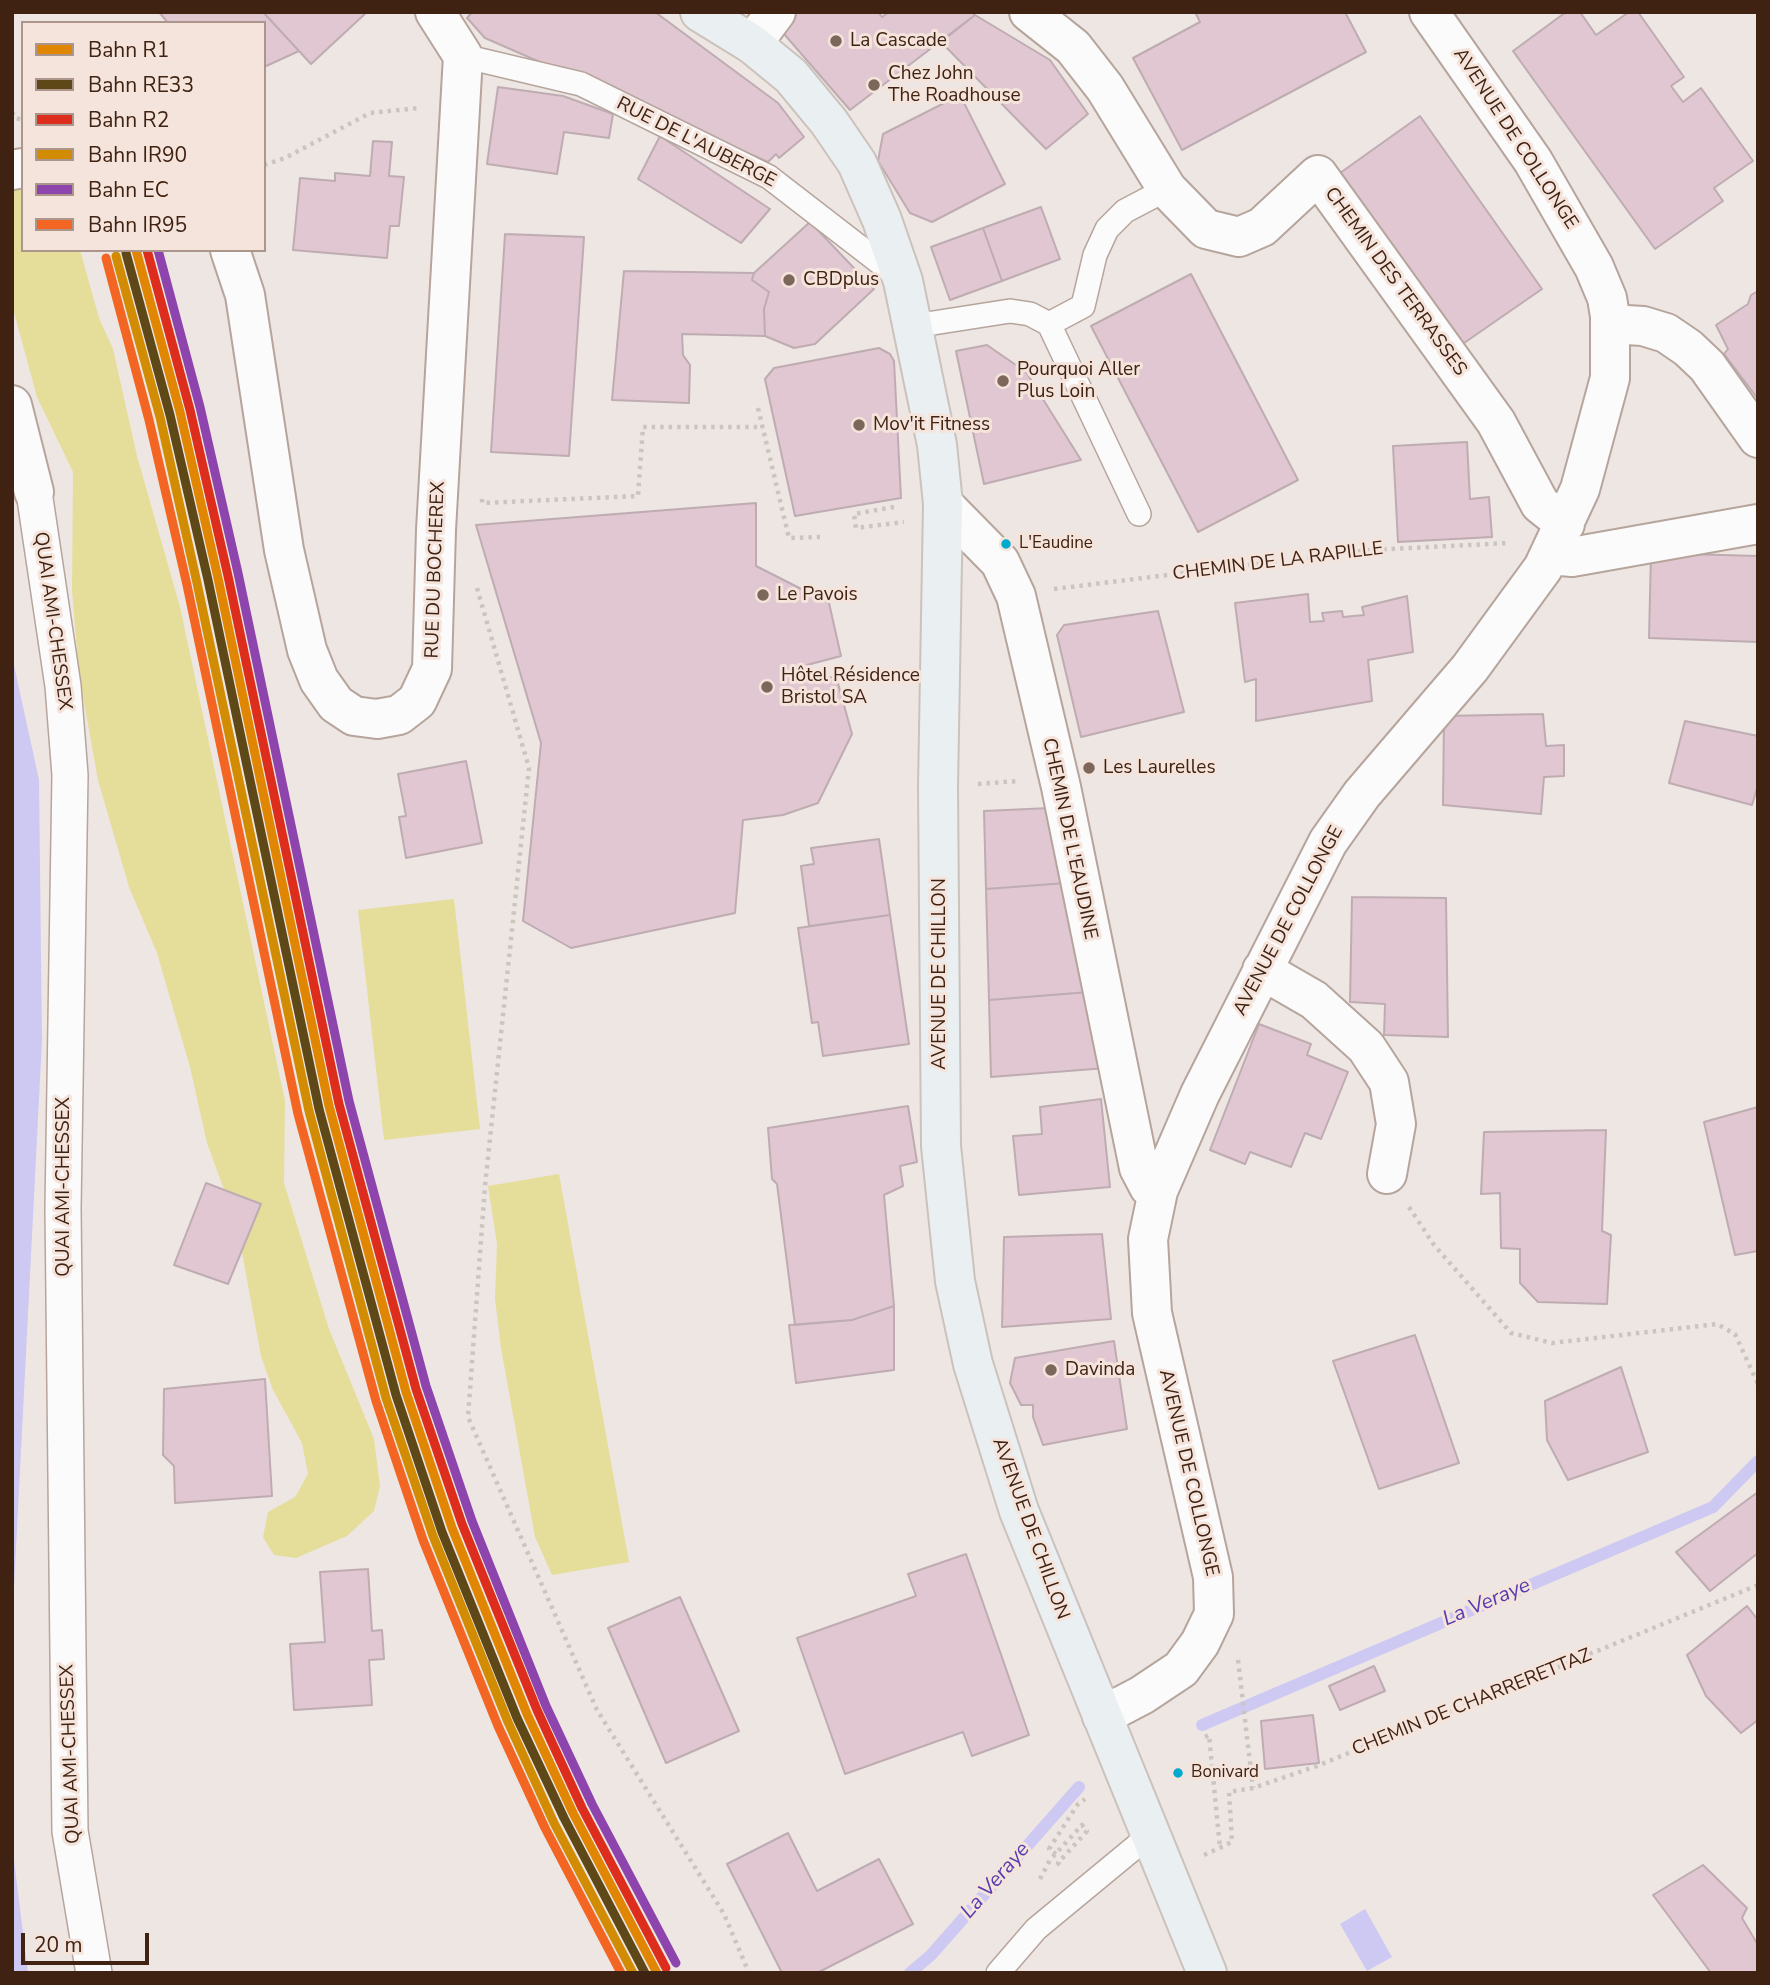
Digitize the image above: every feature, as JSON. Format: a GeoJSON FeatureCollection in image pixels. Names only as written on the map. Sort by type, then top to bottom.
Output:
{"type":"FeatureCollection","features":[{"type":"Feature","properties":{"kind":"main road","name":"AVENUE DE CHILLON"},"geometry":{"type":"LineString","coordinates":[[700,12],[752,44],[791,76],[829,122],[857,163],[882,219],[903,281],[937,445],[943,504],[938,787],[941,1146],[954,1281],[973,1364],[1019,1511],[1207,1973]]}},
{"type":"Feature","properties":{"kind":"street"},"geometry":{"type":"LineString","coordinates":[[435,12],[463,56]]}},
{"type":"Feature","properties":{"kind":"street"},"geometry":{"type":"LineString","coordinates":[[752,44],[776,12]]}},
{"type":"Feature","properties":{"kind":"street","name":"CHEMIN DES TERRASSES"},"geometry":{"type":"LineString","coordinates":[[1029,12],[1073,47],[1105,88],[1167,189],[1206,229],[1240,237],[1262,227],[1318,175],[1496,422],[1558,539]]}},
{"type":"Feature","properties":{"kind":"street","name":"AVENUE DE COLLONGE"},"geometry":{"type":"LineString","coordinates":[[1102,1716],[1181,1669],[1205,1636],[1214,1614],[1213,1577],[1152,1313],[1148,1239],[1157,1194],[1195,1106],[1328,842],[1345,815],[1471,668],[1518,606],[1558,539],[1580,489],[1608,388],[1610,324],[1601,282],[1557,201],[1494,102],[1429,12]]}},
{"type":"Feature","properties":{"kind":"street","name":"RUE DU BOCHEREX"},"geometry":{"type":"LineString","coordinates":[[231,252],[245,295],[284,550],[307,650],[319,680],[337,704],[354,716],[377,719],[399,715],[417,701],[432,669],[436,530],[463,56]]}},
{"type":"Feature","properties":{"kind":"street"},"geometry":{"type":"LineString","coordinates":[[1610,324],[1643,326],[1666,334],[1688,348],[1707,366],[1758,438]]}},
{"type":"Feature","properties":{"kind":"street","name":"QUAI AMI-CHESSEX"},"geometry":{"type":"LineString","coordinates":[[12,405],[34,492],[63,685],[69,775],[63,1208],[70,1831],[94,1973]]}},
{"type":"Feature","properties":{"kind":"street","name":"CHEMIN DE L'EAUDINE"},"geometry":{"type":"LineString","coordinates":[[943,504],[1000,562],[1016,596],[1058,778],[1139,1168],[1149,1187],[1157,1194]]}},
{"type":"Feature","properties":{"kind":"street"},"geometry":{"type":"LineString","coordinates":[[1558,539],[1572,557],[1758,524]]}},
{"type":"Feature","properties":{"kind":"street"},"geometry":{"type":"LineString","coordinates":[[1262,970],[1314,1000],[1366,1047],[1389,1082],[1396,1124],[1387,1174]]}},
{"type":"Feature","properties":{"kind":"lane","name":"RUE DE L'AUBERGE"},"geometry":{"type":"LineString","coordinates":[[463,56],[580,84],[769,177],[903,281]]}},
{"type":"Feature","properties":{"kind":"lane"},"geometry":{"type":"LineString","coordinates":[[1049,324],[1083,306],[1095,255],[1107,229],[1125,211],[1167,189]]}},
{"type":"Feature","properties":{"kind":"lane"},"geometry":{"type":"LineString","coordinates":[[914,326],[1010,311],[1030,314],[1049,324],[1139,514]]}},
{"type":"Feature","properties":{"kind":"lane"},"geometry":{"type":"LineString","coordinates":[[998,1973],[1036,1929],[1151,1834]]}},
{"type":"Feature","properties":{"kind":"path"},"geometry":{"type":"LineString","coordinates":[[266,164],[285,158],[370,113],[421,108],[420,96]]}},
{"type":"Feature","properties":{"kind":"path"},"geometry":{"type":"LineString","coordinates":[[758,408],[789,538],[820,537]]}},
{"type":"Feature","properties":{"kind":"path"},"geometry":{"type":"LineString","coordinates":[[482,503],[638,496],[643,427],[763,427]]}},
{"type":"Feature","properties":{"kind":"path"},"geometry":{"type":"LineString","coordinates":[[879,523],[856,528],[854,514],[894,507]]}},
{"type":"Feature","properties":{"kind":"path","name":"CHEMIN DE LA RAPILLE"},"geometry":{"type":"LineString","coordinates":[[1071,586],[1370,550],[1486,543]]}},
{"type":"Feature","properties":{"kind":"path"},"geometry":{"type":"LineString","coordinates":[[474,584],[481,594],[529,768],[485,1186],[468,1418],[597,1710],[724,1914],[749,1973]]}},
{"type":"Feature","properties":{"kind":"path"},"geometry":{"type":"LineString","coordinates":[[938,787],[1058,778]]}},
{"type":"Feature","properties":{"kind":"path"},"geometry":{"type":"LineString","coordinates":[[1387,1174],[1434,1245],[1511,1333],[1552,1343],[1717,1324],[1735,1334],[1758,1384]]}},
{"type":"Feature","properties":{"kind":"path","name":"CHEMIN DE CHARRERETTAZ"},"geometry":{"type":"LineString","coordinates":[[1205,1737],[1209,1735],[1220,1848],[1232,1842],[1229,1792],[1253,1788],[1317,1766],[1758,1585]]}},
{"type":"Feature","properties":{"kind":"path"},"geometry":{"type":"LineString","coordinates":[[1240,1672],[1253,1788]]}},
{"type":"Feature","properties":{"kind":"path"},"geometry":{"type":"LineString","coordinates":[[1056,1854],[1049,1849],[1078,1804],[1085,1799]]}},
{"type":"Feature","properties":{"kind":"shaded area"},"geometry":{"type":"Polygon","coordinates":[[[21,186],[21,252],[81,252],[99,318],[113,349],[137,456],[180,607],[285,1101],[284,1183],[329,1329],[374,1439],[380,1486],[374,1511],[347,1536],[296,1558],[274,1555],[263,1537],[268,1512],[295,1497],[308,1474],[302,1443],[273,1390],[261,1356],[237,1225],[207,1143],[190,1067],[157,953],[129,887],[98,780],[79,675],[72,589],[73,472],[37,397],[12,305],[12,190],[21,186]]]}},
{"type":"Feature","properties":{"kind":"shaded area"},"geometry":{"type":"Polygon","coordinates":[[[12,656],[39,780],[42,1040],[12,1627],[12,656]]]}},
{"type":"Feature","properties":{"kind":"shaded area"},"geometry":{"type":"Polygon","coordinates":[[[454,899],[480,1129],[384,1140],[358,910],[454,899]]]}},
{"type":"Feature","properties":{"kind":"shaded area"},"geometry":{"type":"Polygon","coordinates":[[[559,1174],[629,1562],[552,1575],[535,1537],[501,1348],[495,1299],[497,1244],[488,1186],[559,1174]]]}},
{"type":"Feature","properties":{"kind":"shaded area"},"geometry":{"type":"Polygon","coordinates":[[[12,1844],[28,1973],[12,1973],[12,1844]]]}},
{"type":"Feature","properties":{"kind":"shaded area"},"geometry":{"type":"Polygon","coordinates":[[[1365,1909],[1392,1957],[1367,1971],[1340,1924],[1365,1909]]]}},
{"type":"Feature","properties":{"kind":"building"},"geometry":{"type":"Polygon","coordinates":[[[159,12],[263,12],[299,51],[266,66],[266,21],[166,21],[159,12]]]}},
{"type":"Feature","properties":{"kind":"building"},"geometry":{"type":"Polygon","coordinates":[[[263,12],[367,12],[311,64],[263,12]]]}},
{"type":"Feature","properties":{"kind":"building"},"geometry":{"type":"Polygon","coordinates":[[[472,12],[655,12],[778,103],[804,137],[779,158],[776,154],[768,162],[485,38],[467,18],[472,12]]]}},
{"type":"Feature","properties":{"kind":"building"},"geometry":{"type":"Polygon","coordinates":[[[791,12],[878,12],[882,17],[889,12],[971,12],[975,15],[850,110],[778,27],[791,12]]]}},
{"type":"Feature","properties":{"kind":"building"},"geometry":{"type":"Polygon","coordinates":[[[1195,12],[1345,12],[1366,52],[1182,150],[1133,58],[1200,22],[1195,12]]]}},
{"type":"Feature","properties":{"kind":"building"},"geometry":{"type":"Polygon","coordinates":[[[1566,12],[1580,12],[1596,35],[1629,12],[1638,12],[1684,77],[1671,86],[1683,102],[1701,88],[1753,161],[1714,188],[1723,201],[1655,249],[1513,51],[1566,12]]]}},
{"type":"Feature","properties":{"kind":"building"},"geometry":{"type":"Polygon","coordinates":[[[975,15],[1050,60],[1088,114],[1046,149],[941,42],[975,15]]]}},
{"type":"Feature","properties":{"kind":"building"},"geometry":{"type":"Polygon","coordinates":[[[498,87],[563,96],[613,114],[609,138],[564,132],[557,174],[487,164],[498,87]]]}},
{"type":"Feature","properties":{"kind":"building"},"geometry":{"type":"Polygon","coordinates":[[[960,95],[1005,184],[932,222],[910,213],[878,161],[883,134],[960,95]]]}},
{"type":"Feature","properties":{"kind":"building"},"geometry":{"type":"Polygon","coordinates":[[[1420,116],[1542,289],[1454,350],[1333,178],[1420,116]]]}},
{"type":"Feature","properties":{"kind":"building"},"geometry":{"type":"Polygon","coordinates":[[[660,136],[770,209],[741,243],[638,179],[660,136]]]}},
{"type":"Feature","properties":{"kind":"building"},"geometry":{"type":"Polygon","coordinates":[[[373,141],[392,142],[389,176],[404,177],[399,226],[390,226],[387,258],[293,250],[300,178],[335,181],[335,173],[370,176],[373,141]]]}},
{"type":"Feature","properties":{"kind":"building"},"geometry":{"type":"Polygon","coordinates":[[[1041,207],[1060,259],[1002,281],[983,228],[1041,207]]]}},
{"type":"Feature","properties":{"kind":"building"},"geometry":{"type":"Polygon","coordinates":[[[810,222],[874,289],[815,344],[794,348],[765,336],[764,309],[769,292],[752,280],[754,273],[810,222]]]}},
{"type":"Feature","properties":{"kind":"building"},"geometry":{"type":"Polygon","coordinates":[[[983,228],[1002,281],[950,300],[931,247],[983,228]]]}},
{"type":"Feature","properties":{"kind":"building"},"geometry":{"type":"Polygon","coordinates":[[[505,234],[584,237],[569,456],[491,452],[505,234]]]}},
{"type":"Feature","properties":{"kind":"building"},"geometry":{"type":"Polygon","coordinates":[[[624,271],[754,273],[752,280],[769,292],[764,309],[765,336],[682,334],[683,355],[690,365],[689,403],[612,400],[624,271]]]}},
{"type":"Feature","properties":{"kind":"building"},"geometry":{"type":"Polygon","coordinates":[[[1191,274],[1298,480],[1198,532],[1091,326],[1191,274]]]}},
{"type":"Feature","properties":{"kind":"building"},"geometry":{"type":"Polygon","coordinates":[[[1758,291],[1758,399],[1724,354],[1728,349],[1716,325],[1748,304],[1751,295],[1758,291]]]}},
{"type":"Feature","properties":{"kind":"building"},"geometry":{"type":"Polygon","coordinates":[[[987,345],[1026,372],[1081,460],[984,484],[956,351],[987,345]]]}},
{"type":"Feature","properties":{"kind":"building"},"geometry":{"type":"Polygon","coordinates":[[[879,348],[890,354],[894,361],[901,498],[795,516],[765,379],[774,368],[879,348]]]}},
{"type":"Feature","properties":{"kind":"building"},"geometry":{"type":"Polygon","coordinates":[[[1467,442],[1470,499],[1489,497],[1492,537],[1398,542],[1393,446],[1467,442]]]}},
{"type":"Feature","properties":{"kind":"building"},"geometry":{"type":"Polygon","coordinates":[[[756,503],[756,566],[829,603],[841,656],[807,665],[811,683],[836,676],[852,734],[818,803],[783,815],[743,820],[735,913],[571,948],[523,921],[541,743],[476,525],[756,503]]]}},
{"type":"Feature","properties":{"kind":"building"},"geometry":{"type":"Polygon","coordinates":[[[1651,553],[1758,556],[1758,642],[1649,638],[1651,553]]]}},
{"type":"Feature","properties":{"kind":"building"},"geometry":{"type":"Polygon","coordinates":[[[1308,594],[1310,622],[1324,621],[1322,613],[1342,611],[1343,617],[1364,615],[1362,607],[1407,596],[1413,652],[1368,660],[1372,701],[1256,721],[1256,679],[1245,682],[1235,603],[1308,594]]]}},
{"type":"Feature","properties":{"kind":"building"},"geometry":{"type":"Polygon","coordinates":[[[1158,611],[1184,712],[1081,737],[1057,635],[1064,625],[1158,611]]]}},
{"type":"Feature","properties":{"kind":"building"},"geometry":{"type":"Polygon","coordinates":[[[1543,714],[1546,746],[1564,745],[1564,776],[1544,777],[1541,814],[1443,805],[1444,716],[1543,714]]]}},
{"type":"Feature","properties":{"kind":"building"},"geometry":{"type":"Polygon","coordinates":[[[1685,721],[1758,736],[1758,785],[1752,805],[1669,783],[1685,721]]]}},
{"type":"Feature","properties":{"kind":"building"},"geometry":{"type":"Polygon","coordinates":[[[466,761],[482,843],[406,858],[399,817],[406,816],[398,774],[466,761]]]}},
{"type":"Feature","properties":{"kind":"building"},"geometry":{"type":"Polygon","coordinates":[[[1050,808],[1066,883],[986,889],[984,811],[1050,808]]]}},
{"type":"Feature","properties":{"kind":"building"},"geometry":{"type":"Polygon","coordinates":[[[879,839],[890,915],[809,926],[801,866],[814,864],[811,848],[879,839]]]}},
{"type":"Feature","properties":{"kind":"building"},"geometry":{"type":"Polygon","coordinates":[[[1066,883],[1089,992],[989,1000],[986,889],[1066,883]]]}},
{"type":"Feature","properties":{"kind":"building"},"geometry":{"type":"Polygon","coordinates":[[[1352,897],[1446,898],[1448,1037],[1384,1035],[1385,1004],[1350,1002],[1352,897]]]}},
{"type":"Feature","properties":{"kind":"building"},"geometry":{"type":"Polygon","coordinates":[[[890,915],[909,1044],[823,1056],[818,1022],[812,1023],[798,928],[890,915]]]}},
{"type":"Feature","properties":{"kind":"building"},"geometry":{"type":"Polygon","coordinates":[[[1089,992],[1106,1068],[991,1077],[989,1000],[1089,992]]]}},
{"type":"Feature","properties":{"kind":"building"},"geometry":{"type":"Polygon","coordinates":[[[1259,1024],[1311,1044],[1307,1055],[1348,1072],[1321,1139],[1305,1133],[1291,1167],[1250,1152],[1245,1164],[1210,1150],[1259,1024]]]}},
{"type":"Feature","properties":{"kind":"building"},"geometry":{"type":"Polygon","coordinates":[[[1101,1099],[1110,1187],[1019,1195],[1013,1136],[1042,1134],[1040,1107],[1101,1099]]]}},
{"type":"Feature","properties":{"kind":"building"},"geometry":{"type":"Polygon","coordinates":[[[908,1106],[917,1162],[900,1166],[903,1186],[884,1195],[894,1306],[852,1320],[795,1325],[777,1184],[772,1179],[768,1128],[908,1106]]]}},
{"type":"Feature","properties":{"kind":"building"},"geometry":{"type":"Polygon","coordinates":[[[1758,1107],[1758,1251],[1735,1255],[1704,1122],[1758,1107]]]}},
{"type":"Feature","properties":{"kind":"building"},"geometry":{"type":"Polygon","coordinates":[[[1606,1130],[1602,1231],[1611,1235],[1607,1304],[1538,1302],[1520,1283],[1520,1249],[1501,1248],[1500,1193],[1481,1194],[1484,1132],[1606,1130]]]}},
{"type":"Feature","properties":{"kind":"building"},"geometry":{"type":"Polygon","coordinates":[[[206,1183],[261,1204],[228,1284],[174,1265],[206,1183]]]}},
{"type":"Feature","properties":{"kind":"building"},"geometry":{"type":"Polygon","coordinates":[[[1102,1234],[1111,1319],[1002,1327],[1004,1237],[1102,1234]]]}},
{"type":"Feature","properties":{"kind":"building"},"geometry":{"type":"Polygon","coordinates":[[[894,1306],[894,1370],[796,1383],[789,1325],[852,1320],[894,1306]]]}},
{"type":"Feature","properties":{"kind":"building"},"geometry":{"type":"Polygon","coordinates":[[[1415,1335],[1459,1463],[1379,1489],[1333,1361],[1415,1335]]]}},
{"type":"Feature","properties":{"kind":"building"},"geometry":{"type":"Polygon","coordinates":[[[1114,1341],[1127,1429],[1043,1445],[1033,1417],[1033,1405],[1021,1405],[1010,1383],[1015,1358],[1114,1341]]]}},
{"type":"Feature","properties":{"kind":"building"},"geometry":{"type":"Polygon","coordinates":[[[1621,1367],[1648,1452],[1568,1480],[1547,1440],[1545,1401],[1621,1367]]]}},
{"type":"Feature","properties":{"kind":"building"},"geometry":{"type":"Polygon","coordinates":[[[265,1379],[272,1496],[175,1503],[174,1466],[163,1455],[164,1389],[265,1379]]]}},
{"type":"Feature","properties":{"kind":"building"},"geometry":{"type":"Polygon","coordinates":[[[1758,1492],[1758,1553],[1710,1591],[1676,1552],[1758,1492]]]}},
{"type":"Feature","properties":{"kind":"building"},"geometry":{"type":"Polygon","coordinates":[[[966,1554],[1029,1735],[972,1756],[963,1732],[845,1774],[797,1638],[916,1596],[908,1574],[966,1554]]]}},
{"type":"Feature","properties":{"kind":"building"},"geometry":{"type":"Polygon","coordinates":[[[368,1569],[372,1631],[382,1630],[384,1659],[369,1660],[372,1705],[294,1710],[290,1644],[325,1642],[320,1572],[368,1569]]]}},
{"type":"Feature","properties":{"kind":"building"},"geometry":{"type":"Polygon","coordinates":[[[680,1597],[739,1731],[666,1763],[608,1628],[680,1597]]]}},
{"type":"Feature","properties":{"kind":"building"},"geometry":{"type":"Polygon","coordinates":[[[1747,1606],[1758,1620],[1758,1720],[1741,1733],[1706,1696],[1687,1655],[1747,1606]]]}},
{"type":"Feature","properties":{"kind":"building"},"geometry":{"type":"Polygon","coordinates":[[[1374,1666],[1385,1691],[1340,1710],[1329,1686],[1374,1666]]]}},
{"type":"Feature","properties":{"kind":"building"},"geometry":{"type":"Polygon","coordinates":[[[1313,1715],[1319,1763],[1265,1769],[1261,1721],[1313,1715]]]}},
{"type":"Feature","properties":{"kind":"building"},"geometry":{"type":"Polygon","coordinates":[[[788,1833],[817,1891],[879,1859],[913,1924],[817,1973],[782,1973],[727,1864],[788,1833]]]}},
{"type":"Feature","properties":{"kind":"building"},"geometry":{"type":"Polygon","coordinates":[[[1703,1865],[1747,1908],[1742,1918],[1758,1945],[1758,1973],[1711,1973],[1653,1895],[1703,1865]]]}},
{"type":"Feature","properties":{"kind":"waterway","name":"La Veraye"},"geometry":{"type":"LineString","coordinates":[[1202,1725],[1713,1507],[1758,1461]]}},
{"type":"Feature","properties":{"kind":"waterway","name":"La Veraye"},"geometry":{"type":"LineString","coordinates":[[910,1973],[931,1955],[1079,1787]]}},
{"type":"Feature","properties":{"kind":"rail line","name":"R1"},"geometry":{"type":"LineString","coordinates":[[137,252],[180,412],[218,578],[329,1106],[406,1392],[452,1528],[527,1714],[573,1813],[657,1973]]}},
{"type":"Feature","properties":{"kind":"rail line","name":"R2"},"geometry":{"type":"LineString","coordinates":[[148,252],[190,410],[228,576],[339,1104],[416,1389],[462,1524],[537,1710],[582,1808],[666,1968]]}},
{"type":"Feature","properties":{"kind":"rail line","name":"EC"},"geometry":{"type":"LineString","coordinates":[[159,252],[200,407],[238,573],[349,1101],[426,1386],[472,1521],[546,1706],[592,1804],[676,1963]]}},
{"type":"Feature","properties":{"kind":"rail line","name":"RE33"},"geometry":{"type":"LineString","coordinates":[[126,253],[170,415],[208,580],[319,1109],[396,1395],[442,1532],[517,1718],[564,1818],[645,1973]]}},
{"type":"Feature","properties":{"kind":"rail line","name":"IR90"},"geometry":{"type":"LineString","coordinates":[[116,256],[160,417],[309,1111],[386,1398],[433,1536],[508,1722],[554,1823],[633,1973]]}},
{"type":"Feature","properties":{"kind":"rail line","name":"IR95"},"geometry":{"type":"LineString","coordinates":[[106,258],[149,420],[187,585],[298,1114],[376,1401],[423,1540],[498,1726],[545,1828],[621,1973]]}},
{"type":"Feature","properties":{"kind":"place","name":"La Cascade"},"geometry":{"type":"Point","coordinates":[836,41]}},
{"type":"Feature","properties":{"kind":"place","name":"Chez John The Roadhouse"},"geometry":{"type":"Point","coordinates":[874,85]}},
{"type":"Feature","properties":{"kind":"place","name":"CBDplus"},"geometry":{"type":"Point","coordinates":[789,280]}},
{"type":"Feature","properties":{"kind":"place","name":"Pourquoi Aller Plus Loin"},"geometry":{"type":"Point","coordinates":[1003,381]}},
{"type":"Feature","properties":{"kind":"place","name":"Mov'it Fitness"},"geometry":{"type":"Point","coordinates":[859,425]}},
{"type":"Feature","properties":{"kind":"place","name":"L'Eaudine"},"geometry":{"type":"Point","coordinates":[1006,544]}},
{"type":"Feature","properties":{"kind":"place","name":"Le Pavois"},"geometry":{"type":"Point","coordinates":[763,595]}},
{"type":"Feature","properties":{"kind":"place","name":"Hôtel Résidence Bristol SA"},"geometry":{"type":"Point","coordinates":[767,687]}},
{"type":"Feature","properties":{"kind":"place","name":"Les Laurelles"},"geometry":{"type":"Point","coordinates":[1089,768]}},
{"type":"Feature","properties":{"kind":"place","name":"Davinda"},"geometry":{"type":"Point","coordinates":[1051,1370]}},
{"type":"Feature","properties":{"kind":"place","name":"Bonivard"},"geometry":{"type":"Point","coordinates":[1178,1773]}}]}
